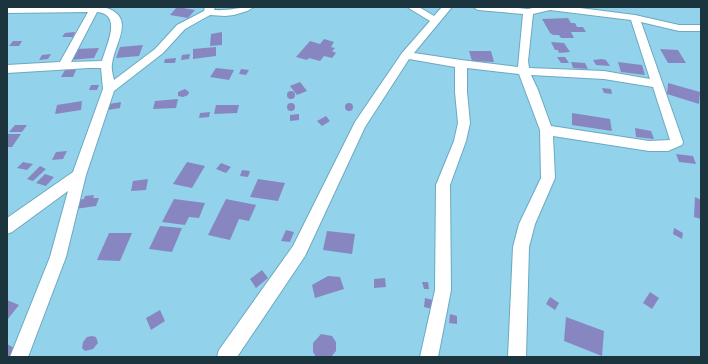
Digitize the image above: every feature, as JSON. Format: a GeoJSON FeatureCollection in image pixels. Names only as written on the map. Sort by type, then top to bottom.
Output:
{"type":"FeatureCollection","features":[{"type":"Feature","properties":{"kind":"street"},"geometry":{"type":"LineString","coordinates":[[109,89],[159,50],[181,27],[209,10],[221,14],[229,14],[250,7]]}},
{"type":"Feature","properties":{"kind":"street"},"geometry":{"type":"LineString","coordinates":[[412,7],[435,20]]}},
{"type":"Feature","properties":{"kind":"street"},"geometry":{"type":"LineString","coordinates":[[226,357],[299,251],[359,125],[406,55],[447,7]]}},
{"type":"Feature","properties":{"kind":"street"},"geometry":{"type":"LineString","coordinates":[[478,7],[528,12],[550,7],[635,18],[678,28],[701,28]]}},
{"type":"Feature","properties":{"kind":"street"},"geometry":{"type":"LineString","coordinates":[[62,66],[94,9]]}},
{"type":"Feature","properties":{"kind":"street"},"geometry":{"type":"LineString","coordinates":[[7,10],[100,9],[110,12],[116,18],[117,26],[106,65],[109,89],[79,175],[58,257],[19,357]]}},
{"type":"Feature","properties":{"kind":"street"},"geometry":{"type":"LineString","coordinates":[[517,357],[521,247],[527,224],[548,178],[546,130],[524,71],[523,61],[528,12]]}},
{"type":"Feature","properties":{"kind":"street"},"geometry":{"type":"LineString","coordinates":[[546,130],[649,146],[668,146],[677,142],[656,84],[635,18]]}},
{"type":"Feature","properties":{"kind":"street"},"geometry":{"type":"LineString","coordinates":[[406,55],[461,64],[524,71],[604,74],[656,84]]}},
{"type":"Feature","properties":{"kind":"street"},"geometry":{"type":"LineString","coordinates":[[429,357],[443,290],[443,185],[460,141],[464,123],[461,92],[461,64]]}},
{"type":"Feature","properties":{"kind":"street"},"geometry":{"type":"LineString","coordinates":[[7,69],[106,65]]}},
{"type":"Feature","properties":{"kind":"street"},"geometry":{"type":"LineString","coordinates":[[7,227],[79,175]]}},
{"type":"Feature","properties":{"kind":"building"},"geometry":{"type":"Polygon","coordinates":[[[177,7],[195,10],[188,18],[170,15],[177,7]]]}},
{"type":"Feature","properties":{"kind":"building"},"geometry":{"type":"Polygon","coordinates":[[[568,18],[571,23],[575,23],[577,27],[583,27],[586,32],[571,32],[574,38],[561,38],[559,35],[553,35],[550,33],[542,19],[568,18]]]}},
{"type":"Feature","properties":{"kind":"building"},"geometry":{"type":"Polygon","coordinates":[[[75,32],[73,37],[62,37],[65,33],[75,32]]]}},
{"type":"Feature","properties":{"kind":"building"},"geometry":{"type":"Polygon","coordinates":[[[222,32],[222,45],[210,46],[211,34],[222,32]]]}},
{"type":"Feature","properties":{"kind":"building"},"geometry":{"type":"Polygon","coordinates":[[[324,39],[334,42],[331,47],[335,48],[332,51],[336,53],[332,58],[324,56],[320,61],[296,57],[310,41],[320,44],[324,39]]]}},
{"type":"Feature","properties":{"kind":"building"},"geometry":{"type":"Polygon","coordinates":[[[13,41],[22,41],[19,46],[9,46],[13,41]]]}},
{"type":"Feature","properties":{"kind":"building"},"geometry":{"type":"Polygon","coordinates":[[[551,42],[564,43],[570,52],[559,53],[558,50],[555,50],[551,42]]]}},
{"type":"Feature","properties":{"kind":"building"},"geometry":{"type":"Polygon","coordinates":[[[143,45],[139,56],[116,58],[120,47],[143,45]]]}},
{"type":"Feature","properties":{"kind":"building"},"geometry":{"type":"Polygon","coordinates":[[[216,47],[216,56],[193,59],[193,49],[216,47]]]}},
{"type":"Feature","properties":{"kind":"building"},"geometry":{"type":"Polygon","coordinates":[[[99,48],[94,58],[70,60],[75,49],[99,48]]]}},
{"type":"Feature","properties":{"kind":"building"},"geometry":{"type":"Polygon","coordinates":[[[660,49],[678,50],[686,63],[668,63],[660,49]]]}},
{"type":"Feature","properties":{"kind":"building"},"geometry":{"type":"Polygon","coordinates":[[[469,51],[491,51],[494,62],[472,61],[469,51]]]}},
{"type":"Feature","properties":{"kind":"building"},"geometry":{"type":"Polygon","coordinates":[[[51,54],[48,59],[39,60],[42,55],[51,54]]]}},
{"type":"Feature","properties":{"kind":"building"},"geometry":{"type":"Polygon","coordinates":[[[190,54],[189,59],[181,60],[182,55],[190,54]]]}},
{"type":"Feature","properties":{"kind":"building"},"geometry":{"type":"Polygon","coordinates":[[[557,57],[565,57],[569,63],[561,63],[557,57]]]}},
{"type":"Feature","properties":{"kind":"building"},"geometry":{"type":"Polygon","coordinates":[[[176,58],[175,63],[164,63],[165,59],[176,58]]]}},
{"type":"Feature","properties":{"kind":"building"},"geometry":{"type":"Polygon","coordinates":[[[593,60],[606,60],[610,66],[596,65],[593,60]]]}},
{"type":"Feature","properties":{"kind":"building"},"geometry":{"type":"Polygon","coordinates":[[[571,62],[585,63],[588,69],[573,68],[571,62]]]}},
{"type":"Feature","properties":{"kind":"building"},"geometry":{"type":"Polygon","coordinates":[[[618,62],[642,65],[645,75],[621,72],[618,62]]]}},
{"type":"Feature","properties":{"kind":"building"},"geometry":{"type":"Polygon","coordinates":[[[216,68],[234,70],[229,80],[210,77],[216,68]]]}},
{"type":"Feature","properties":{"kind":"building"},"geometry":{"type":"Polygon","coordinates":[[[241,69],[249,70],[246,75],[239,74],[241,69]]]}},
{"type":"Feature","properties":{"kind":"building"},"geometry":{"type":"Polygon","coordinates":[[[65,70],[76,70],[73,77],[61,77],[65,70]]]}},
{"type":"Feature","properties":{"kind":"building"},"geometry":{"type":"Polygon","coordinates":[[[300,82],[307,91],[297,95],[290,86],[300,82]]]}},
{"type":"Feature","properties":{"kind":"building"},"geometry":{"type":"Polygon","coordinates":[[[668,83],[700,92],[699,104],[667,94],[668,83]]]}},
{"type":"Feature","properties":{"kind":"building"},"geometry":{"type":"Polygon","coordinates":[[[91,85],[99,85],[97,90],[89,90],[91,85]]]}},
{"type":"Feature","properties":{"kind":"building"},"geometry":{"type":"Polygon","coordinates":[[[602,88],[611,89],[612,94],[604,93],[602,88]]]}},
{"type":"Feature","properties":{"kind":"building"},"geometry":{"type":"Polygon","coordinates":[[[185,89],[189,92],[188,95],[183,97],[178,96],[178,92],[185,89]]]}},
{"type":"Feature","properties":{"kind":"building"},"geometry":{"type":"Polygon","coordinates":[[[291,91],[294,92],[294,98],[291,99],[288,98],[287,95],[288,92],[291,91]]]}},
{"type":"Feature","properties":{"kind":"building"},"geometry":{"type":"Polygon","coordinates":[[[178,99],[176,108],[153,109],[155,101],[178,99]]]}},
{"type":"Feature","properties":{"kind":"building"},"geometry":{"type":"Polygon","coordinates":[[[82,101],[81,110],[55,114],[57,105],[82,101]]]}},
{"type":"Feature","properties":{"kind":"building"},"geometry":{"type":"Polygon","coordinates":[[[121,102],[120,108],[108,110],[109,104],[121,102]]]}},
{"type":"Feature","properties":{"kind":"building"},"geometry":{"type":"Polygon","coordinates":[[[289,103],[293,103],[295,107],[293,111],[289,111],[287,109],[287,105],[289,103]]]}},
{"type":"Feature","properties":{"kind":"building"},"geometry":{"type":"Polygon","coordinates":[[[347,103],[351,103],[353,107],[351,111],[347,111],[345,109],[345,105],[347,103]]]}},
{"type":"Feature","properties":{"kind":"building"},"geometry":{"type":"Polygon","coordinates":[[[216,105],[239,105],[237,113],[214,114],[216,105]]]}},
{"type":"Feature","properties":{"kind":"building"},"geometry":{"type":"Polygon","coordinates":[[[210,112],[209,117],[199,118],[200,113],[210,112]]]}},
{"type":"Feature","properties":{"kind":"building"},"geometry":{"type":"Polygon","coordinates":[[[572,113],[610,119],[612,131],[572,125],[572,113]]]}},
{"type":"Feature","properties":{"kind":"building"},"geometry":{"type":"Polygon","coordinates":[[[299,114],[299,120],[290,121],[290,115],[299,114]]]}},
{"type":"Feature","properties":{"kind":"building"},"geometry":{"type":"Polygon","coordinates":[[[326,116],[330,121],[322,126],[317,121],[326,116]]]}},
{"type":"Feature","properties":{"kind":"building"},"geometry":{"type":"Polygon","coordinates":[[[15,125],[27,125],[22,132],[9,132],[15,125]]]}},
{"type":"Feature","properties":{"kind":"building"},"geometry":{"type":"Polygon","coordinates":[[[635,128],[651,131],[654,139],[636,137],[635,128]]]}},
{"type":"Feature","properties":{"kind":"building"},"geometry":{"type":"Polygon","coordinates":[[[8,134],[21,134],[12,147],[7,147],[8,134]]]}},
{"type":"Feature","properties":{"kind":"building"},"geometry":{"type":"Polygon","coordinates":[[[67,151],[63,159],[52,160],[56,152],[67,151]]]}},
{"type":"Feature","properties":{"kind":"building"},"geometry":{"type":"Polygon","coordinates":[[[676,154],[693,156],[696,164],[679,162],[676,154]]]}},
{"type":"Feature","properties":{"kind":"building"},"geometry":{"type":"Polygon","coordinates":[[[23,162],[33,164],[27,170],[17,168],[23,162]]]}},
{"type":"Feature","properties":{"kind":"building"},"geometry":{"type":"Polygon","coordinates":[[[187,162],[205,166],[192,188],[173,184],[187,162]]]}},
{"type":"Feature","properties":{"kind":"building"},"geometry":{"type":"Polygon","coordinates":[[[221,163],[231,167],[226,173],[216,169],[221,163]]]}},
{"type":"Feature","properties":{"kind":"building"},"geometry":{"type":"Polygon","coordinates":[[[40,166],[46,169],[33,181],[27,179],[40,166]]]}},
{"type":"Feature","properties":{"kind":"building"},"geometry":{"type":"Polygon","coordinates":[[[242,170],[250,171],[248,177],[240,176],[242,170]]]}},
{"type":"Feature","properties":{"kind":"building"},"geometry":{"type":"Polygon","coordinates":[[[45,174],[54,177],[46,186],[36,183],[45,174]]]}},
{"type":"Feature","properties":{"kind":"building"},"geometry":{"type":"Polygon","coordinates":[[[148,179],[146,190],[131,191],[133,181],[148,179]]]}},
{"type":"Feature","properties":{"kind":"building"},"geometry":{"type":"Polygon","coordinates":[[[258,179],[285,183],[278,201],[250,197],[258,179]]]}},
{"type":"Feature","properties":{"kind":"building"},"geometry":{"type":"Polygon","coordinates":[[[94,195],[93,198],[99,198],[96,206],[75,209],[78,200],[84,199],[85,196],[94,195]]]}},
{"type":"Feature","properties":{"kind":"building"},"geometry":{"type":"Polygon","coordinates":[[[695,197],[701,200],[701,219],[694,217],[695,197]]]}},
{"type":"Feature","properties":{"kind":"building"},"geometry":{"type":"Polygon","coordinates":[[[174,199],[205,203],[199,218],[189,217],[185,225],[162,222],[174,199]]]}},
{"type":"Feature","properties":{"kind":"building"},"geometry":{"type":"Polygon","coordinates":[[[226,199],[256,205],[249,221],[239,219],[230,240],[208,235],[226,199]]]}},
{"type":"Feature","properties":{"kind":"building"},"geometry":{"type":"Polygon","coordinates":[[[160,226],[182,228],[172,252],[149,249],[160,226]]]}},
{"type":"Feature","properties":{"kind":"building"},"geometry":{"type":"Polygon","coordinates":[[[674,228],[683,233],[682,239],[673,234],[674,228]]]}},
{"type":"Feature","properties":{"kind":"building"},"geometry":{"type":"Polygon","coordinates":[[[286,230],[294,232],[290,242],[281,241],[286,230]]]}},
{"type":"Feature","properties":{"kind":"building"},"geometry":{"type":"Polygon","coordinates":[[[327,231],[355,234],[352,254],[323,250],[327,231]]]}},
{"type":"Feature","properties":{"kind":"building"},"geometry":{"type":"Polygon","coordinates":[[[109,233],[132,233],[120,261],[97,260],[109,233]]]}},
{"type":"Feature","properties":{"kind":"building"},"geometry":{"type":"Polygon","coordinates":[[[262,270],[268,278],[256,288],[250,279],[262,270]]]}},
{"type":"Feature","properties":{"kind":"building"},"geometry":{"type":"Polygon","coordinates":[[[328,276],[340,277],[344,289],[315,298],[312,285],[328,276]]]}},
{"type":"Feature","properties":{"kind":"building"},"geometry":{"type":"Polygon","coordinates":[[[385,278],[386,287],[374,288],[374,279],[385,278]]]}},
{"type":"Feature","properties":{"kind":"building"},"geometry":{"type":"Polygon","coordinates":[[[422,282],[428,282],[429,289],[424,289],[422,282]]]}},
{"type":"Feature","properties":{"kind":"building"},"geometry":{"type":"Polygon","coordinates":[[[650,292],[659,298],[652,309],[643,303],[650,292]]]}},
{"type":"Feature","properties":{"kind":"building"},"geometry":{"type":"Polygon","coordinates":[[[550,297],[559,303],[555,310],[546,304],[550,297]]]}},
{"type":"Feature","properties":{"kind":"building"},"geometry":{"type":"Polygon","coordinates":[[[425,298],[433,300],[432,309],[424,307],[425,298]]]}},
{"type":"Feature","properties":{"kind":"building"},"geometry":{"type":"Polygon","coordinates":[[[7,300],[19,305],[7,320],[7,300]]]}},
{"type":"Feature","properties":{"kind":"building"},"geometry":{"type":"Polygon","coordinates":[[[160,310],[165,321],[151,330],[146,318],[160,310]]]}},
{"type":"Feature","properties":{"kind":"building"},"geometry":{"type":"Polygon","coordinates":[[[450,314],[457,316],[457,324],[449,323],[450,314]]]}},
{"type":"Feature","properties":{"kind":"building"},"geometry":{"type":"Polygon","coordinates":[[[566,317],[604,331],[602,356],[564,341],[566,317]]]}},
{"type":"Feature","properties":{"kind":"building"},"geometry":{"type":"Polygon","coordinates":[[[321,334],[332,336],[336,342],[336,351],[331,357],[316,357],[313,352],[313,343],[321,334]]]}},
{"type":"Feature","properties":{"kind":"building"},"geometry":{"type":"Polygon","coordinates":[[[87,337],[96,337],[98,343],[93,349],[85,351],[82,348],[83,342],[87,337]]]}},
{"type":"Feature","properties":{"kind":"building"},"geometry":{"type":"Polygon","coordinates":[[[7,344],[16,349],[9,357],[7,357],[7,344]]]}}]}
